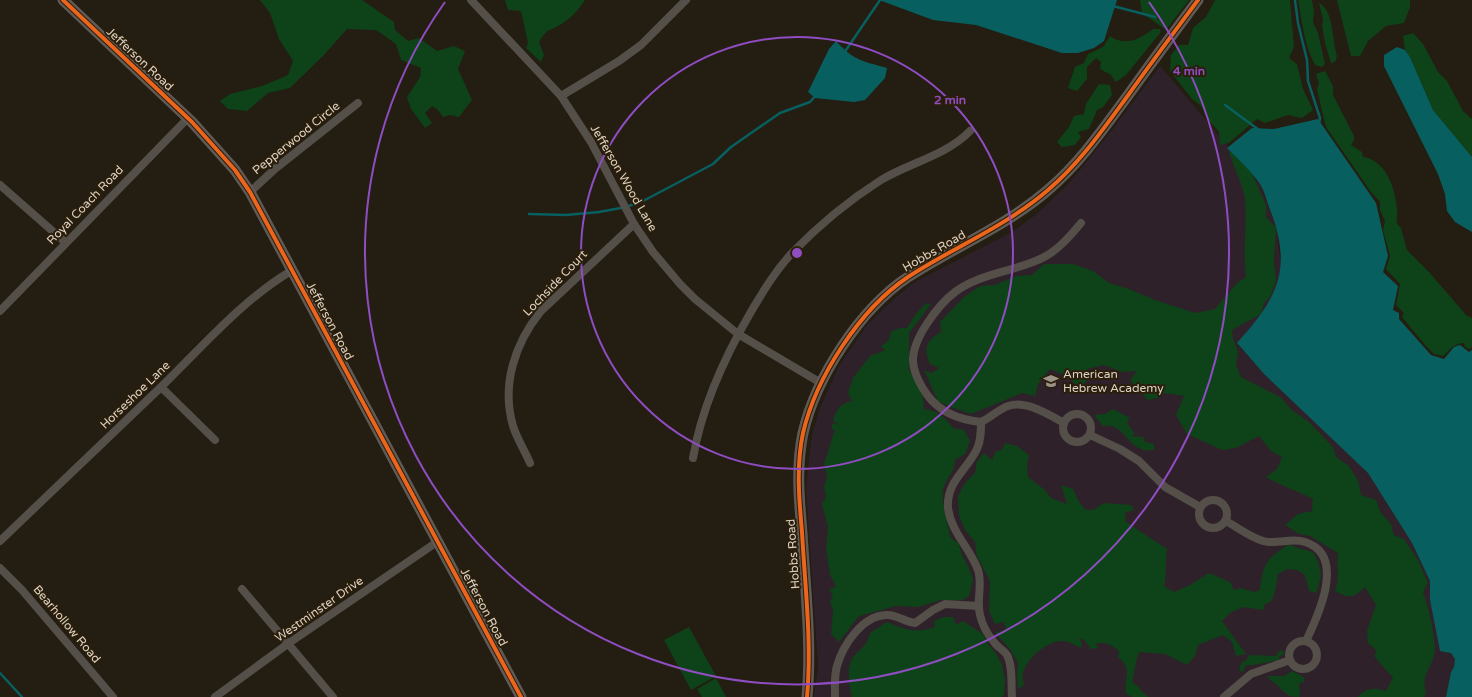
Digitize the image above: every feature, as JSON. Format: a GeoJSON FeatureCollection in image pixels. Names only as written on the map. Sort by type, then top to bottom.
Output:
{"type":"FeatureCollection","features":[{"type":"Feature","properties":{"kind":"street","name":"Jefferson Road"},"geometry":{"type":"LineString","coordinates":[[63,0],[188,118],[235,170],[250,192],[520,697]]}},
{"type":"Feature","properties":{"kind":"street","name":"Jefferson Wood Lane"},"geometry":{"type":"LineString","coordinates":[[471,0],[560,96],[591,142],[634,224],[653,252],[680,284],[695,299],[738,334],[821,383]]}},
{"type":"Feature","properties":{"kind":"street"},"geometry":{"type":"LineString","coordinates":[[560,96],[619,61],[640,45],[686,0]]}},
{"type":"Feature","properties":{"kind":"street","name":"Hobbs Road"},"geometry":{"type":"LineString","coordinates":[[807,697],[810,665],[798,481],[804,433],[821,383],[846,342],[879,301],[907,278],[1002,224],[1020,212],[1048,190],[1074,165],[1098,136],[1198,0]]}},
{"type":"Feature","properties":{"kind":"street","name":"Pepperwood Circle"},"geometry":{"type":"LineString","coordinates":[[250,192],[276,168],[358,103]]}},
{"type":"Feature","properties":{"kind":"street","name":"Royal Coach Road"},"geometry":{"type":"LineString","coordinates":[[0,311],[65,242],[188,118]]}},
{"type":"Feature","properties":{"kind":"street"},"geometry":{"type":"LineString","coordinates":[[692,458],[696,435],[706,405],[722,367],[738,334],[775,273],[823,223],[843,206],[882,180],[957,143],[970,131]]}},
{"type":"Feature","properties":{"kind":"street"},"geometry":{"type":"LineString","coordinates":[[0,186],[65,242]]}},
{"type":"Feature","properties":{"kind":"street"},"geometry":{"type":"LineString","coordinates":[[1064,422],[1019,404],[1006,407],[981,422],[965,420],[951,415],[937,405],[926,394],[918,380],[913,360],[919,337],[937,310],[956,291],[982,278],[1045,256],[1065,241],[1081,222]]}},
{"type":"Feature","properties":{"kind":"street","name":"Lochside Court"},"geometry":{"type":"LineString","coordinates":[[530,463],[513,427],[509,401],[510,374],[515,354],[521,340],[531,323],[552,300],[634,224]]}},
{"type":"Feature","properties":{"kind":"street","name":"Horseshoe Lane"},"geometry":{"type":"LineString","coordinates":[[0,541],[161,387],[228,320],[267,285],[291,271]]}},
{"type":"Feature","properties":{"kind":"street"},"geometry":{"type":"LineString","coordinates":[[161,387],[215,440]]}},
{"type":"Feature","properties":{"kind":"street"},"geometry":{"type":"LineString","coordinates":[[1081,414],[1086,417],[1091,425],[1090,435],[1079,442],[1070,441],[1064,435],[1064,422],[1071,415],[1081,414]]}},
{"type":"Feature","properties":{"kind":"street"},"geometry":{"type":"LineString","coordinates":[[981,422],[980,437],[976,450],[951,487],[948,503],[955,530],[978,570],[981,587],[979,606],[983,625],[993,642],[1007,655],[1011,675],[1012,697]]}},
{"type":"Feature","properties":{"kind":"street"},"geometry":{"type":"LineString","coordinates":[[1090,435],[1120,449],[1139,461],[1165,487],[1200,507]]}},
{"type":"Feature","properties":{"kind":"street"},"geometry":{"type":"LineString","coordinates":[[1210,500],[1219,501],[1226,507],[1226,520],[1222,525],[1213,528],[1204,526],[1199,517],[1200,507],[1210,500]]}},
{"type":"Feature","properties":{"kind":"street"},"geometry":{"type":"LineString","coordinates":[[1226,520],[1264,541],[1296,540],[1306,542],[1320,552],[1328,569],[1328,579],[1318,614],[1306,641]]}},
{"type":"Feature","properties":{"kind":"street","name":"Westminster Drive"},"geometry":{"type":"LineString","coordinates":[[215,697],[289,643],[437,542]]}},
{"type":"Feature","properties":{"kind":"street","name":"Bearhollow Road"},"geometry":{"type":"LineString","coordinates":[[0,568],[22,590],[113,697]]}},
{"type":"Feature","properties":{"kind":"street"},"geometry":{"type":"LineString","coordinates":[[242,589],[333,697]]}},
{"type":"Feature","properties":{"kind":"street"},"geometry":{"type":"LineString","coordinates":[[835,697],[835,676],[840,658],[852,637],[871,619],[879,616],[892,615],[915,623],[933,610],[945,604],[979,606]]}},
{"type":"Feature","properties":{"kind":"street"},"geometry":{"type":"LineString","coordinates":[[1299,641],[1306,641],[1312,644],[1317,651],[1317,660],[1308,669],[1299,669],[1290,660],[1289,651],[1299,641]]}},
{"type":"Feature","properties":{"kind":"street"},"geometry":{"type":"LineString","coordinates":[[1224,697],[1251,674],[1279,666],[1290,660]]}},
{"type":"Feature","properties":{"kind":"shaded area","name":"American Hebrew Academy"},"geometry":{"type":"Polygon","coordinates":[[[1160,66],[1260,184],[1277,229],[1281,269],[1276,291],[1258,321],[1237,344],[1264,374],[1368,473],[1412,543],[1430,581],[1430,600],[1451,653],[1455,659],[1446,697],[814,697],[818,665],[806,488],[812,435],[820,408],[839,366],[867,325],[886,306],[913,283],[1012,232],[1037,214],[1070,182],[1109,134],[1160,66]]]}},
{"type":"Feature","properties":{"kind":"green space"},"geometry":{"type":"Polygon","coordinates":[[[260,0],[362,0],[394,22],[395,30],[408,41],[419,38],[437,51],[454,46],[465,51],[458,69],[472,100],[459,117],[450,115],[443,117],[438,110],[432,106],[425,113],[432,123],[425,128],[411,109],[407,97],[420,77],[421,68],[401,60],[396,44],[376,30],[347,29],[324,55],[290,88],[268,93],[247,111],[228,109],[220,101],[230,94],[262,86],[288,75],[293,61],[279,39],[270,13],[260,0]]]}},
{"type":"Feature","properties":{"kind":"green space"},"geometry":{"type":"Polygon","coordinates":[[[505,0],[585,0],[578,10],[569,18],[559,26],[548,31],[542,37],[539,42],[544,55],[541,62],[526,48],[528,43],[521,11],[508,10],[505,0]]]}},
{"type":"Feature","properties":{"kind":"green space"},"geometry":{"type":"Polygon","coordinates":[[[1140,0],[1189,0],[1166,30],[1142,13],[1140,0]]]}},
{"type":"Feature","properties":{"kind":"green space"},"geometry":{"type":"Polygon","coordinates":[[[1215,0],[1290,0],[1294,47],[1289,58],[1297,64],[1303,89],[1313,110],[1302,118],[1288,115],[1265,123],[1257,119],[1229,143],[1220,145],[1219,132],[1211,123],[1200,105],[1192,99],[1170,71],[1171,55],[1179,45],[1188,45],[1193,28],[1206,17],[1215,0]]]}},
{"type":"Feature","properties":{"kind":"green space"},"geometry":{"type":"Polygon","coordinates":[[[1298,0],[1312,0],[1314,12],[1313,22],[1318,33],[1325,64],[1322,67],[1315,65],[1308,49],[1298,0]]]}},
{"type":"Feature","properties":{"kind":"green space"},"geometry":{"type":"Polygon","coordinates":[[[1337,0],[1410,0],[1410,7],[1404,23],[1386,26],[1368,41],[1360,56],[1351,56],[1337,0]]]}},
{"type":"Feature","properties":{"kind":"green space"},"geometry":{"type":"Polygon","coordinates":[[[1319,3],[1327,12],[1332,26],[1337,56],[1335,62],[1331,63],[1325,43],[1322,26],[1323,20],[1319,3]]]}},
{"type":"Feature","properties":{"kind":"green space"},"geometry":{"type":"Polygon","coordinates":[[[1153,29],[1160,29],[1161,32],[1126,75],[1116,82],[1111,75],[1100,69],[1101,62],[1096,58],[1087,67],[1087,79],[1077,91],[1068,88],[1075,67],[1084,63],[1088,54],[1103,47],[1110,36],[1121,41],[1127,41],[1138,39],[1153,29]]]}},
{"type":"Feature","properties":{"kind":"green space"},"geometry":{"type":"Polygon","coordinates":[[[1413,33],[1423,44],[1438,72],[1447,81],[1463,111],[1472,119],[1472,157],[1433,110],[1410,57],[1405,50],[1403,36],[1413,33]]]}},
{"type":"Feature","properties":{"kind":"green space"},"geometry":{"type":"Polygon","coordinates":[[[1325,71],[1333,86],[1333,95],[1354,136],[1354,140],[1351,145],[1362,152],[1363,157],[1378,163],[1388,176],[1396,201],[1397,224],[1401,228],[1407,250],[1429,272],[1466,315],[1472,318],[1472,347],[1470,349],[1465,347],[1464,343],[1450,349],[1443,356],[1434,354],[1402,317],[1404,313],[1396,305],[1400,284],[1386,269],[1390,256],[1383,230],[1385,221],[1380,210],[1380,202],[1371,192],[1326,127],[1317,90],[1319,83],[1316,74],[1325,71]]]}},
{"type":"Feature","properties":{"kind":"green space"},"geometry":{"type":"Polygon","coordinates":[[[1099,84],[1110,85],[1112,95],[1103,107],[1097,110],[1089,129],[1078,132],[1081,137],[1075,145],[1062,147],[1057,142],[1069,127],[1074,116],[1084,114],[1086,104],[1099,84]]]}},
{"type":"Feature","properties":{"kind":"green space"},"geometry":{"type":"Polygon","coordinates":[[[1242,151],[1266,205],[1266,217],[1276,228],[1274,260],[1276,280],[1271,296],[1264,303],[1261,314],[1232,330],[1233,339],[1238,352],[1236,365],[1241,377],[1280,397],[1293,411],[1309,422],[1332,446],[1337,458],[1348,465],[1358,480],[1361,495],[1376,500],[1381,513],[1391,524],[1394,535],[1404,539],[1418,560],[1428,583],[1423,592],[1434,634],[1435,648],[1433,660],[1426,674],[1426,692],[1424,697],[1357,697],[1371,689],[1386,691],[1393,678],[1374,656],[1377,651],[1368,643],[1367,631],[1376,605],[1365,587],[1358,593],[1351,596],[1335,591],[1337,582],[1338,553],[1310,536],[1299,534],[1285,525],[1298,514],[1312,511],[1313,499],[1266,477],[1277,469],[1282,457],[1271,451],[1259,436],[1236,448],[1222,450],[1187,434],[1176,415],[1184,396],[1165,393],[1157,398],[1148,400],[1130,380],[1137,371],[1122,372],[1104,365],[1087,369],[1087,380],[1080,388],[1066,376],[1050,369],[1038,384],[1035,396],[1022,393],[971,414],[938,401],[924,370],[932,373],[939,368],[930,364],[926,349],[927,345],[941,332],[940,322],[964,297],[980,286],[995,285],[1016,276],[1032,275],[1044,264],[1073,264],[1093,271],[1109,283],[1195,313],[1215,309],[1237,283],[1246,277],[1244,195],[1229,152],[1242,151]]]}},
{"type":"Feature","properties":{"kind":"green space"},"geometry":{"type":"Polygon","coordinates":[[[926,303],[931,304],[909,333],[909,369],[923,397],[924,409],[941,415],[953,428],[964,430],[970,441],[965,454],[955,460],[954,468],[943,490],[944,508],[950,537],[959,544],[962,555],[973,579],[969,596],[962,600],[941,600],[918,607],[896,606],[866,614],[858,617],[839,642],[831,634],[833,611],[830,602],[833,594],[829,590],[836,586],[830,575],[826,548],[828,527],[822,504],[826,497],[824,486],[827,478],[824,462],[835,431],[831,428],[833,423],[840,425],[833,421],[840,407],[852,401],[848,393],[853,378],[870,356],[885,350],[881,346],[889,340],[891,331],[907,328],[916,314],[926,303]]]}},
{"type":"Feature","properties":{"kind":"green space"},"geometry":{"type":"Polygon","coordinates":[[[1113,409],[1130,418],[1127,423],[1135,434],[1131,436],[1143,437],[1145,442],[1154,444],[1154,450],[1141,449],[1131,442],[1120,430],[1115,427],[1103,426],[1094,415],[1105,414],[1113,409]]]}},
{"type":"Feature","properties":{"kind":"green space"},"geometry":{"type":"Polygon","coordinates":[[[1005,443],[1017,446],[1029,455],[1027,465],[1028,477],[1045,490],[1051,498],[1067,504],[1061,485],[1073,489],[1079,502],[1086,510],[1093,510],[1104,503],[1131,505],[1134,510],[1125,513],[1126,522],[1167,549],[1164,586],[1174,592],[1190,585],[1209,573],[1230,582],[1234,590],[1241,588],[1254,592],[1260,590],[1263,573],[1267,562],[1289,544],[1314,553],[1321,573],[1320,582],[1316,593],[1309,591],[1305,575],[1297,570],[1287,569],[1278,574],[1275,592],[1271,602],[1265,604],[1263,610],[1243,607],[1230,613],[1222,621],[1246,654],[1236,656],[1232,642],[1223,635],[1198,645],[1195,656],[1187,665],[1165,654],[1139,652],[1132,682],[1149,697],[1133,697],[1126,694],[1125,688],[1127,670],[1126,666],[1118,657],[1119,651],[1111,645],[1105,643],[1095,644],[1099,648],[1091,649],[1084,640],[1079,638],[1082,643],[1081,648],[1063,641],[1051,644],[1038,651],[1028,662],[1023,673],[1024,685],[1018,689],[1018,663],[1010,649],[995,633],[1006,629],[1004,622],[995,624],[989,611],[990,581],[977,556],[975,542],[965,530],[959,515],[958,496],[965,483],[975,473],[977,462],[984,453],[992,460],[996,451],[1002,450],[1005,443]]]}},
{"type":"Feature","properties":{"kind":"green space"},"geometry":{"type":"Polygon","coordinates":[[[943,617],[953,617],[956,625],[963,621],[984,635],[987,643],[995,652],[1002,665],[1005,679],[1004,695],[1001,697],[852,697],[849,682],[851,660],[866,644],[870,633],[887,622],[910,630],[928,629],[935,627],[934,621],[943,617]]]}},
{"type":"Feature","properties":{"kind":"green space"},"geometry":{"type":"Polygon","coordinates":[[[689,627],[716,676],[691,690],[664,640],[689,627]]]}},
{"type":"Feature","properties":{"kind":"green space"},"geometry":{"type":"Polygon","coordinates":[[[1283,650],[1284,654],[1279,657],[1279,660],[1246,665],[1243,672],[1239,671],[1241,663],[1246,660],[1249,655],[1276,656],[1279,651],[1283,650]]]}},
{"type":"Feature","properties":{"kind":"green space"},"geometry":{"type":"Polygon","coordinates":[[[1292,671],[1304,677],[1304,682],[1299,683],[1299,697],[1288,695],[1267,676],[1284,676],[1292,671]]]}},
{"type":"Feature","properties":{"kind":"green space"},"geometry":{"type":"Polygon","coordinates":[[[716,678],[726,697],[702,697],[697,689],[716,678]]]}},
{"type":"Feature","properties":{"kind":"water"},"geometry":{"type":"Polygon","coordinates":[[[879,0],[1117,0],[1104,41],[1094,48],[1078,53],[1062,53],[976,25],[933,20],[879,0]]]}},
{"type":"Feature","properties":{"kind":"water"},"geometry":{"type":"Polygon","coordinates":[[[836,41],[848,53],[859,59],[887,68],[885,78],[865,100],[854,102],[815,98],[808,92],[829,49],[836,41]]]}},
{"type":"Feature","properties":{"kind":"water"},"geometry":{"type":"Polygon","coordinates":[[[1397,47],[1405,50],[1410,57],[1433,110],[1472,157],[1472,232],[1455,222],[1447,211],[1445,194],[1438,174],[1384,66],[1384,55],[1397,47]]]}},
{"type":"Feature","properties":{"kind":"water"},"geometry":{"type":"Polygon","coordinates":[[[1318,119],[1376,203],[1388,256],[1383,272],[1398,286],[1393,310],[1399,313],[1399,319],[1431,355],[1444,359],[1454,347],[1460,345],[1469,352],[1472,350],[1472,697],[1446,697],[1455,659],[1451,653],[1440,651],[1430,600],[1430,581],[1412,543],[1368,473],[1264,374],[1237,343],[1262,313],[1271,298],[1277,284],[1280,268],[1280,251],[1277,233],[1262,187],[1249,170],[1227,148],[1252,128],[1274,129],[1318,119]]]}},
{"type":"Feature","properties":{"kind":"waterway"},"geometry":{"type":"LineString","coordinates":[[844,53],[880,0]]}},
{"type":"Feature","properties":{"kind":"waterway"},"geometry":{"type":"LineString","coordinates":[[1295,0],[1298,23],[1307,60],[1308,81],[1320,118],[1319,124]]}},
{"type":"Feature","properties":{"kind":"waterway"},"geometry":{"type":"LineString","coordinates":[[1113,6],[1155,17]]}},
{"type":"Feature","properties":{"kind":"waterway"},"geometry":{"type":"LineString","coordinates":[[529,214],[566,215],[599,212],[626,207],[645,200],[713,164],[731,147],[780,113],[810,102],[816,95]]}},
{"type":"Feature","properties":{"kind":"waterway"},"geometry":{"type":"LineString","coordinates":[[1225,105],[1259,130]]}},
{"type":"Feature","properties":{"kind":"waterway"},"geometry":{"type":"LineString","coordinates":[[0,673],[22,697]]}},
{"type":"Feature","properties":{"kind":"cycle path"},"geometry":{"type":"LineString","coordinates":[[63,0],[192,122],[235,170],[250,192],[521,697]]}},
{"type":"Feature","properties":{"kind":"cycle path"},"geometry":{"type":"LineString","coordinates":[[807,697],[809,656],[799,495],[799,458],[803,433],[809,412],[829,367],[857,326],[873,307],[890,291],[925,266],[1014,215],[1032,203],[1060,180],[1101,132],[1198,0]]}},
{"type":"Feature","properties":{"kind":"place","name":"American Hebrew Academy"},"geometry":{"type":"Point","coordinates":[1051,381]}}]}
